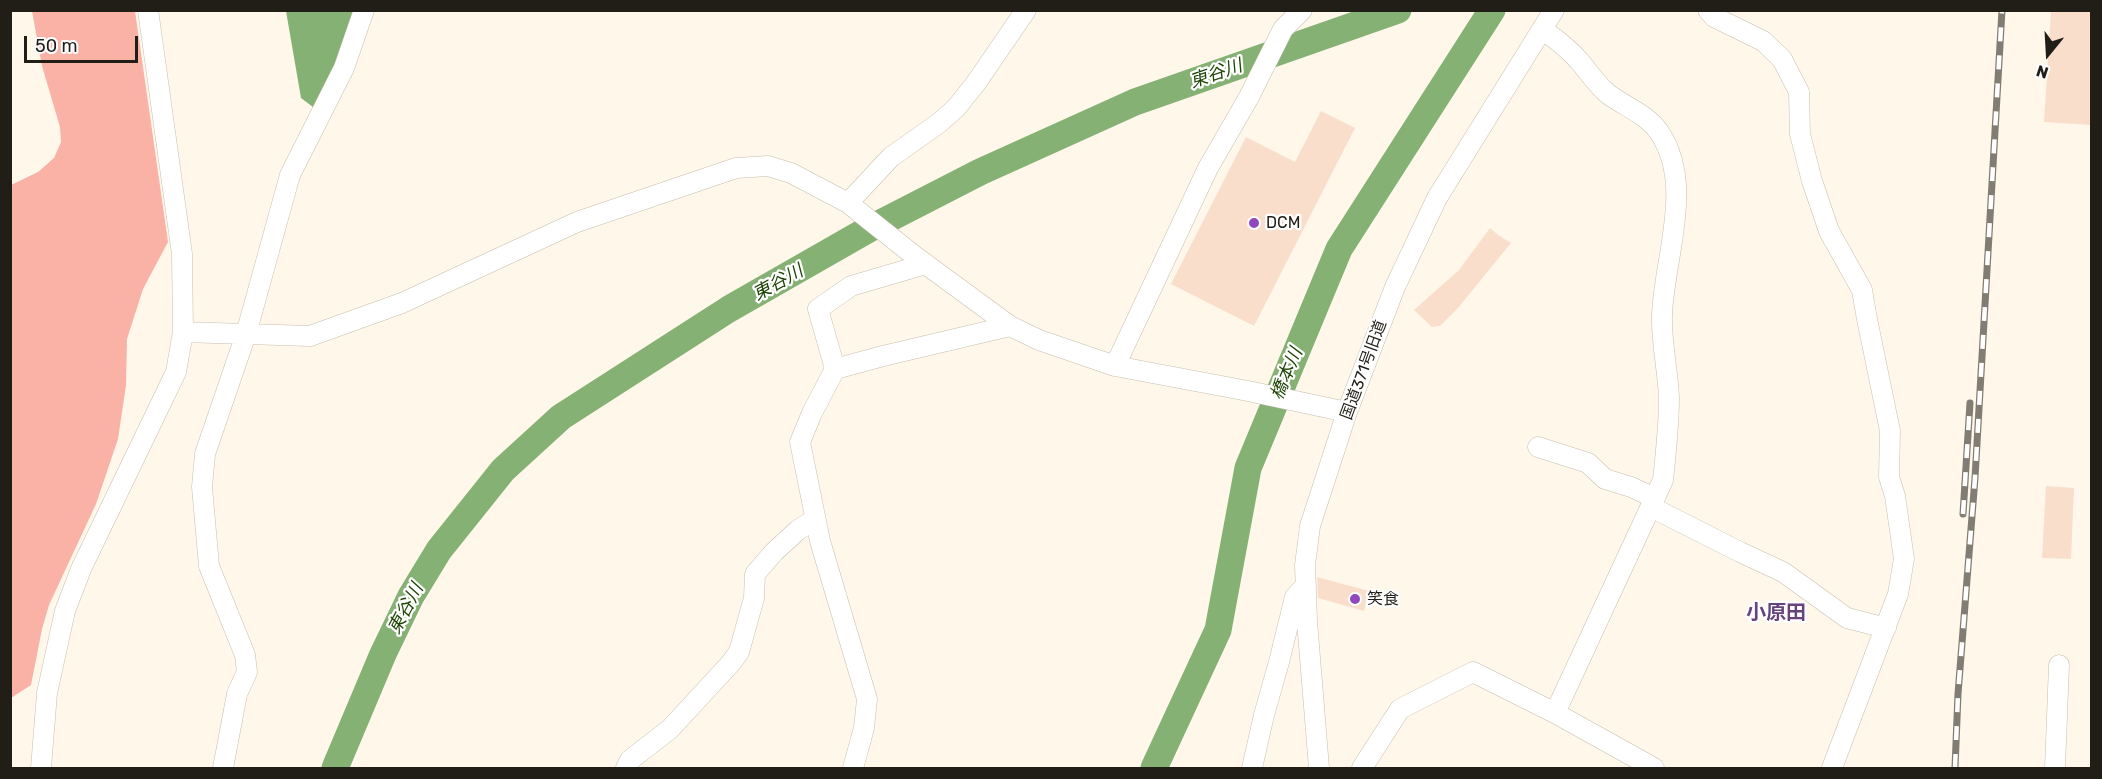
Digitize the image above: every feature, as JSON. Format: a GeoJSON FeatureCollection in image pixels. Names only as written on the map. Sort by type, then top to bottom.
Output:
{"type":"FeatureCollection","features":[{"type":"Feature","properties":{"kind":"street"},"geometry":{"type":"LineString","coordinates":[[41,768],[47,693],[65,611],[81,569],[176,372],[183,332],[182,254],[148,10]]}},
{"type":"Feature","properties":{"kind":"street"},"geometry":{"type":"LineString","coordinates":[[223,768],[237,694],[247,672],[245,655],[209,566],[202,488],[205,454],[246,334],[290,175],[345,68],[364,10]]}},
{"type":"Feature","properties":{"kind":"street"},"geometry":{"type":"LineString","coordinates":[[854,208],[891,158],[956,108],[1026,10]]}},
{"type":"Feature","properties":{"kind":"street"},"geometry":{"type":"LineString","coordinates":[[1115,366],[1208,168],[1283,29],[1302,10]]}},
{"type":"Feature","properties":{"kind":"street","name":"国道371号旧道"},"geometry":{"type":"LineString","coordinates":[[1319,768],[1305,565],[1310,526],[1347,412],[1379,325],[1437,198],[1554,10]]}},
{"type":"Feature","properties":{"kind":"street"},"geometry":{"type":"LineString","coordinates":[[1708,10],[1714,17],[1763,41],[1782,59],[1799,92],[1800,134],[1812,181],[1829,231],[1862,290],[1890,431],[1889,477],[1895,496],[1904,559],[1898,594],[1832,768]]}},
{"type":"Feature","properties":{"kind":"street"},"geometry":{"type":"LineString","coordinates":[[1543,30],[1554,37],[1580,62],[1591,78],[1608,94],[1636,111],[1659,130],[1672,158],[1676,187],[1674,225],[1662,316],[1669,396],[1668,441],[1663,480],[1555,712]]}},
{"type":"Feature","properties":{"kind":"street"},"geometry":{"type":"LineString","coordinates":[[183,332],[310,336],[402,303],[577,222],[736,168],[768,166],[791,173],[854,208],[921,261],[1010,326],[1039,340],[1115,366],[1347,412]]}},
{"type":"Feature","properties":{"kind":"street"},"geometry":{"type":"LineString","coordinates":[[853,768],[864,728],[867,699],[815,519],[800,442],[835,369],[818,309],[851,286],[921,261]]}},
{"type":"Feature","properties":{"kind":"street"},"geometry":{"type":"LineString","coordinates":[[835,369],[1010,326]]}},
{"type":"Feature","properties":{"kind":"street"},"geometry":{"type":"LineString","coordinates":[[1538,447],[1588,463],[1605,479],[1631,487],[1693,529],[1783,572],[1847,618],[1886,628]]}},
{"type":"Feature","properties":{"kind":"street"},"geometry":{"type":"LineString","coordinates":[[626,768],[630,760],[670,729],[739,652],[754,598],[755,574],[790,537],[815,519]]}},
{"type":"Feature","properties":{"kind":"street"},"geometry":{"type":"LineString","coordinates":[[1252,768],[1263,715],[1295,597],[1306,585]]}},
{"type":"Feature","properties":{"kind":"street"},"geometry":{"type":"LineString","coordinates":[[2055,768],[2059,665]]}},
{"type":"Feature","properties":{"kind":"street"},"geometry":{"type":"LineString","coordinates":[[1362,768],[1400,709],[1473,672],[1555,712],[1654,768]]}},
{"type":"Feature","properties":{"kind":"shaded area"},"geometry":{"type":"Polygon","coordinates":[[[32,11],[135,11],[168,242],[143,289],[127,339],[126,385],[118,439],[96,504],[49,605],[31,685],[11,698],[11,185],[38,172],[54,158],[61,142],[60,127],[42,66],[32,11]]]}},
{"type":"Feature","properties":{"kind":"shaded area"},"geometry":{"type":"Polygon","coordinates":[[[286,11],[357,11],[317,110],[301,98],[286,11]]]}},
{"type":"Feature","properties":{"kind":"building"},"geometry":{"type":"Polygon","coordinates":[[[2051,10],[2091,10],[2091,125],[2044,122],[2051,10]]]}},
{"type":"Feature","properties":{"kind":"building","name":"DCM"},"geometry":{"type":"Polygon","coordinates":[[[1321,111],[1355,128],[1254,326],[1171,284],[1246,137],[1295,162],[1321,111]]]}},
{"type":"Feature","properties":{"kind":"building"},"geometry":{"type":"Polygon","coordinates":[[[1490,228],[1511,243],[1458,308],[1440,326],[1432,327],[1414,310],[1459,270],[1490,228]]]}},
{"type":"Feature","properties":{"kind":"building"},"geometry":{"type":"Polygon","coordinates":[[[2046,486],[2074,488],[2071,559],[2042,558],[2046,486]]]}},
{"type":"Feature","properties":{"kind":"building"},"geometry":{"type":"Polygon","coordinates":[[[1317,577],[1369,591],[1364,611],[1318,598],[1317,577]]]}},
{"type":"Feature","properties":{"kind":"waterway","name":"東谷川"},"geometry":{"type":"LineString","coordinates":[[335,768],[383,654],[411,596],[439,550],[503,470],[561,417],[729,309],[869,229],[980,172],[1135,102],[1398,10]]}},
{"type":"Feature","properties":{"kind":"waterway","name":"橋本川"},"geometry":{"type":"LineString","coordinates":[[1154,768],[1218,630],[1248,468],[1339,249],[1492,10]]}},
{"type":"Feature","properties":{"kind":"railway"},"geometry":{"type":"LineString","coordinates":[[1955,768],[1958,694],[1975,478],[2002,10]]}},
{"type":"Feature","properties":{"kind":"railway"},"geometry":{"type":"LineString","coordinates":[[1963,514],[1970,403]]}},
{"type":"Feature","properties":{"kind":"place","name":"DCM"},"geometry":{"type":"Point","coordinates":[1254,223]}},
{"type":"Feature","properties":{"kind":"place","name":"笑食"},"geometry":{"type":"Point","coordinates":[1355,599]}},
{"type":"Feature","properties":{"kind":"district","name":"小原田"},"geometry":{"type":"Point","coordinates":[1776,613]}}]}
